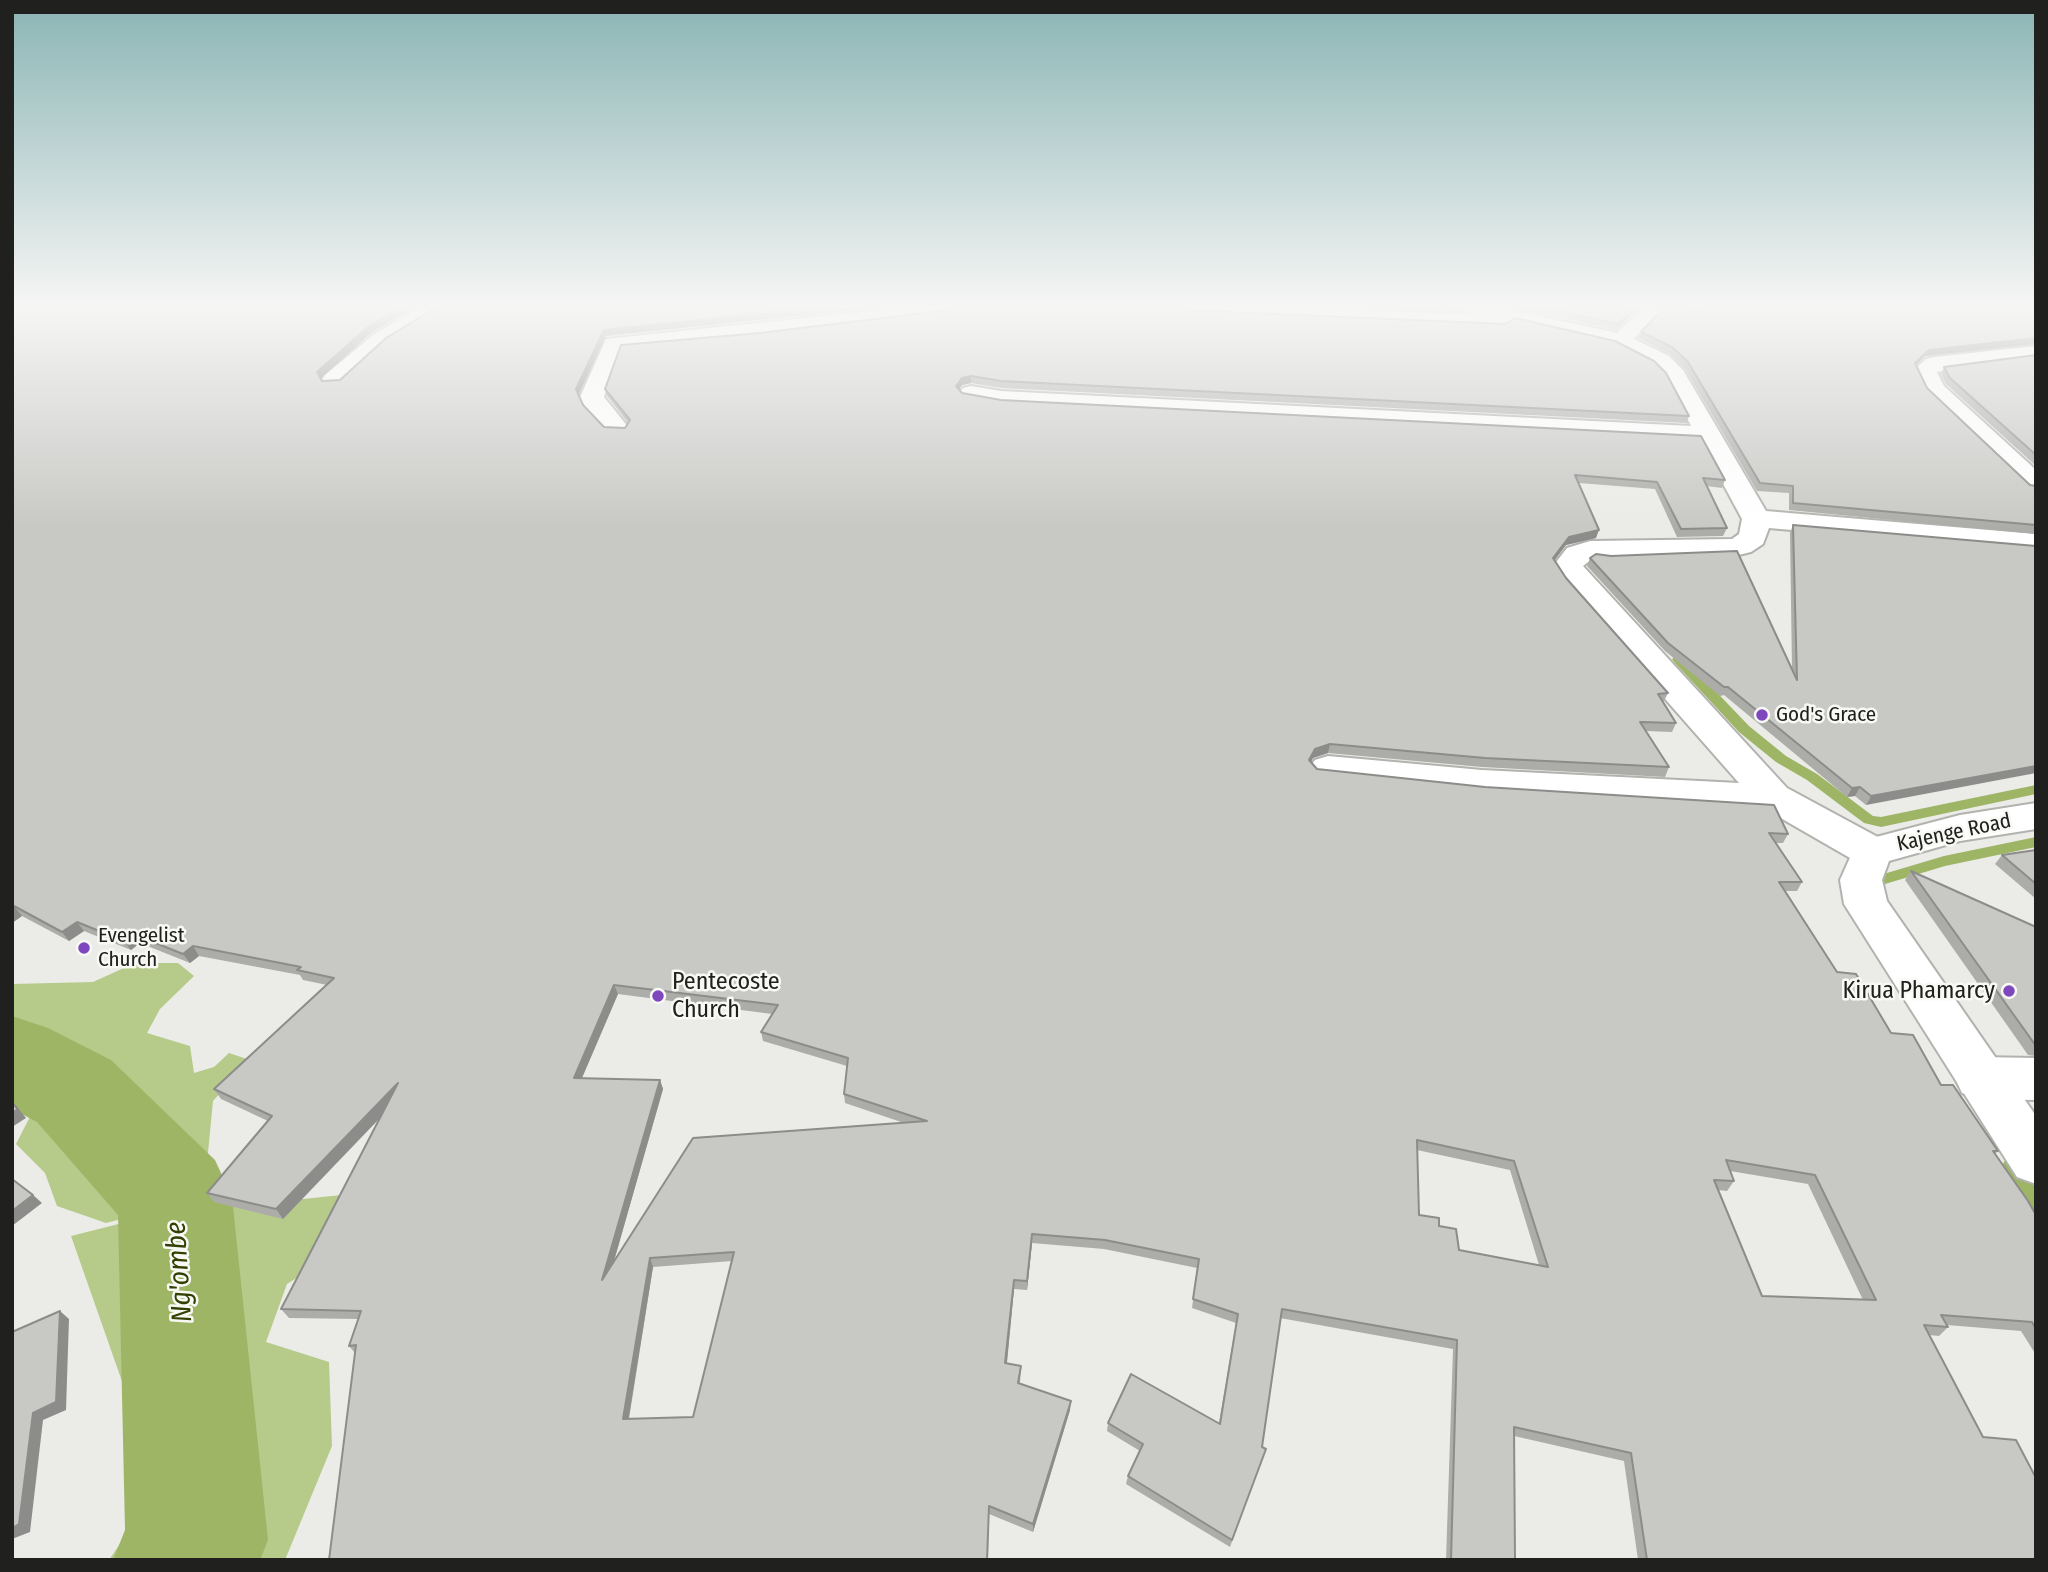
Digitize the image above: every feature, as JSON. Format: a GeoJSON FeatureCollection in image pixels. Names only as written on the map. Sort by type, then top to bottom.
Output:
{"type":"FeatureCollection","features":[{"type":"Feature","properties":{"kind":"street"},"geometry":{"type":"LineString","coordinates":[[598,381],[592,397],[594,405],[617,428]]}},
{"type":"Feature","properties":{"kind":"street"},"geometry":{"type":"LineString","coordinates":[[1679,381],[1756,519],[1753,538],[1741,546],[1721,550],[1590,550],[1577,554],[1568,566],[1576,579],[1773,797],[1872,852],[1861,880],[1866,904],[2036,1160]]}},
{"type":"Feature","properties":{"kind":"street"},"geometry":{"type":"LineString","coordinates":[[1930,381],[1934,389],[2036,485]]}},
{"type":"Feature","properties":{"kind":"street"},"geometry":{"type":"LineString","coordinates":[[971,393],[1000,398],[1710,434]]}},
{"type":"Feature","properties":{"kind":"street"},"geometry":{"type":"LineString","coordinates":[[1756,519],[2036,543]]}},
{"type":"Feature","properties":{"kind":"street"},"geometry":{"type":"LineString","coordinates":[[1328,768],[1482,782],[1773,797]]}},
{"type":"Feature","properties":{"kind":"street","name":"Kajenge Road"},"geometry":{"type":"LineString","coordinates":[[1872,852],[1960,828],[2036,816]]}},
{"type":"Feature","properties":{"kind":"street"},"geometry":{"type":"LineString","coordinates":[[1980,1078],[2036,1080]]}},
{"type":"Feature","properties":{"kind":"green space"},"geometry":{"type":"Polygon","coordinates":[[[135,963],[178,963],[194,976],[160,1009],[147,1033],[190,1046],[194,1073],[214,1067],[229,1053],[250,1060],[213,1101],[207,1163],[191,1209],[141,1214],[106,1223],[57,1206],[45,1173],[16,1144],[37,1103],[12,1076],[12,984],[93,982],[135,963]]]}},
{"type":"Feature","properties":{"kind":"green space"},"geometry":{"type":"Polygon","coordinates":[[[361,1193],[350,1244],[287,1284],[266,1342],[329,1362],[332,1446],[285,1560],[109,1560],[145,1507],[131,1407],[71,1236],[158,1214],[361,1193]]]}},
{"type":"Feature","properties":{"kind":"building"},"geometry":{"type":"Polygon","coordinates":[[[12,381],[580,381],[576,389],[583,405],[604,427],[625,428],[630,420],[605,389],[608,381],[959,381],[956,386],[962,393],[1001,400],[1701,436],[1725,480],[1703,478],[1727,528],[1681,529],[1657,482],[1575,475],[1599,530],[1569,537],[1553,558],[1566,578],[1668,693],[1658,694],[1676,723],[1640,722],[1669,767],[1485,758],[1330,744],[1315,749],[1309,760],[1317,769],[1485,787],[1774,805],[1788,834],[1769,833],[1802,882],[1779,882],[1837,972],[1856,974],[1891,1033],[1913,1035],[1941,1085],[1953,1085],[1998,1151],[1993,1151],[2036,1215],[2036,1329],[2032,1322],[1941,1315],[1948,1327],[1924,1325],[1983,1437],[2016,1440],[2036,1478],[2036,1560],[1647,1560],[1631,1453],[1514,1427],[1515,1560],[1451,1560],[1457,1340],[1282,1309],[1262,1447],[1266,1449],[1232,1540],[1128,1476],[1143,1444],[1108,1423],[1131,1374],[1220,1424],[1238,1314],[1193,1299],[1199,1259],[1105,1240],[1032,1234],[1027,1281],[1014,1280],[1005,1363],[1021,1366],[1018,1383],[1071,1401],[1033,1524],[989,1506],[987,1560],[329,1560],[356,1345],[349,1346],[361,1311],[281,1309],[398,1083],[276,1209],[207,1193],[272,1116],[214,1089],[334,978],[297,970],[301,967],[193,946],[183,954],[133,934],[124,941],[77,922],[62,932],[14,906],[12,908],[12,381]],[[614,985],[574,1078],[660,1080],[602,1280],[693,1138],[927,1121],[844,1094],[848,1058],[761,1032],[778,1005],[614,985]],[[1417,1140],[1419,1215],[1439,1218],[1439,1226],[1456,1229],[1459,1250],[1548,1267],[1514,1161],[1417,1140]],[[1726,1160],[1734,1181],[1714,1180],[1762,1296],[1876,1300],[1815,1175],[1726,1160]],[[734,1252],[650,1258],[623,1419],[693,1417],[734,1252]]]}},
{"type":"Feature","properties":{"kind":"building"},"geometry":{"type":"Polygon","coordinates":[[[1008,381],[1670,381],[1689,416],[1008,381]]]}},
{"type":"Feature","properties":{"kind":"building"},"geometry":{"type":"Polygon","coordinates":[[[1700,381],[1924,381],[1927,388],[2030,485],[2036,486],[2036,525],[1793,503],[1793,486],[1760,483],[1700,381]]]}},
{"type":"Feature","properties":{"kind":"building"},"geometry":{"type":"Polygon","coordinates":[[[1954,381],[2036,381],[2036,455],[1954,381]]]}},
{"type":"Feature","properties":{"kind":"building"},"geometry":{"type":"Polygon","coordinates":[[[1793,525],[2036,546],[2036,766],[1871,796],[1860,787],[1852,788],[1728,687],[1724,687],[1668,643],[1590,558],[1596,554],[1611,556],[1737,551],[1797,680],[1793,525]]]}},
{"type":"Feature","properties":{"kind":"building"},"geometry":{"type":"Polygon","coordinates":[[[2036,850],[2036,884],[2002,855],[2036,850]]]}},
{"type":"Feature","properties":{"kind":"building","name":"Kirua Phamarcy"},"geometry":{"type":"Polygon","coordinates":[[[1911,871],[2036,927],[2036,1046],[1911,871]]]}},
{"type":"Feature","properties":{"kind":"building"},"geometry":{"type":"Polygon","coordinates":[[[12,1179],[33,1195],[12,1211],[12,1179]]]}},
{"type":"Feature","properties":{"kind":"building"},"geometry":{"type":"Polygon","coordinates":[[[60,1311],[56,1402],[33,1413],[19,1524],[12,1528],[12,1332],[60,1311]]]}},
{"type":"Feature","properties":{"kind":"waterway"},"geometry":{"type":"LineString","coordinates":[[1678,659],[1744,729],[1781,759],[1812,777],[1869,820],[1881,822],[2036,789]]}},
{"type":"Feature","properties":{"kind":"waterway"},"geometry":{"type":"LineString","coordinates":[[1865,885],[1944,861],[2036,842]]}},
{"type":"Feature","properties":{"kind":"waterway","name":"Ng'ombe"},"geometry":{"type":"LineString","coordinates":[[12,1058],[74,1091],[175,1197],[197,1540],[185,1560]]}},
{"type":"Feature","properties":{"kind":"waterway"},"geometry":{"type":"LineString","coordinates":[[2013,1164],[2036,1202]]}},
{"type":"Feature","properties":{"kind":"place","name":"God's Grace"},"geometry":{"type":"Point","coordinates":[1762,715]}},
{"type":"Feature","properties":{"kind":"place","name":"Evengelist Church"},"geometry":{"type":"Point","coordinates":[84,948]}},
{"type":"Feature","properties":{"kind":"place","name":"Kirua Phamarcy"},"geometry":{"type":"Point","coordinates":[2009,991]}},
{"type":"Feature","properties":{"kind":"place","name":"Pentecoste Church"},"geometry":{"type":"Point","coordinates":[658,996]}}]}
